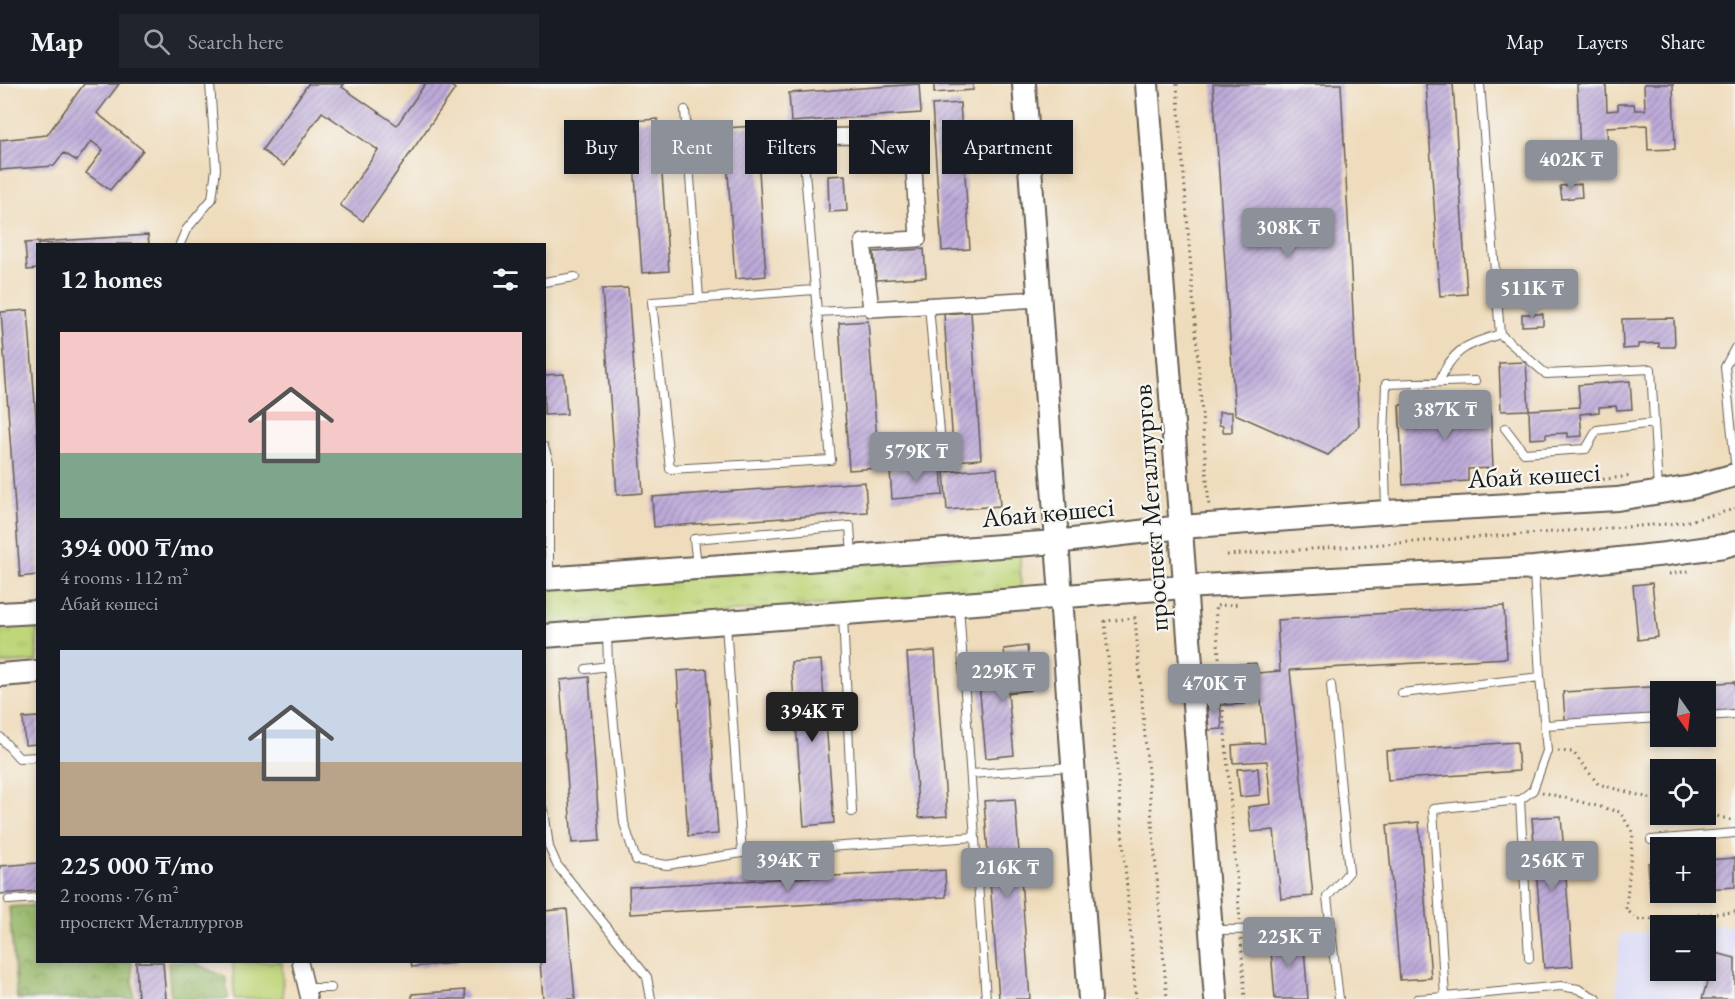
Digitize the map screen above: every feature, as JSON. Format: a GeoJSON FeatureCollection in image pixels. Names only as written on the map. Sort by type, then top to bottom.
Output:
{"type":"FeatureCollection","features":[{"type":"Feature","properties":{"kind":"street"},"geometry":{"type":"LineString","coordinates":[[1024,84],[1090,999]]}},
{"type":"Feature","properties":{"kind":"street","name":"проспект Металлургов"},"geometry":{"type":"LineString","coordinates":[[1147,84],[1216,999]]}},
{"type":"Feature","properties":{"kind":"street"},"geometry":{"type":"LineString","coordinates":[[837,136],[912,135],[918,239],[863,242],[871,309],[1040,299]]}},
{"type":"Feature","properties":{"kind":"street","name":"Абай көшесі"},"geometry":{"type":"LineString","coordinates":[[547,578],[1056,542],[1181,527],[1617,498],[1658,483],[1692,487],[1735,475]]}},
{"type":"Feature","properties":{"kind":"street"},"geometry":{"type":"LineString","coordinates":[[546,636],[1184,587],[1534,568],[1666,554],[1735,543]]}},
{"type":"Feature","properties":{"kind":"street"},"geometry":{"type":"LineString","coordinates":[[0,614],[36,612]]}},
{"type":"Feature","properties":{"kind":"street"},"geometry":{"type":"LineString","coordinates":[[0,675],[36,672]]}},
{"type":"Feature","properties":{"kind":"street"},"geometry":{"type":"LineString","coordinates":[[300,963],[307,993]]}},
{"type":"Feature","properties":{"kind":"lane"},"geometry":{"type":"LineString","coordinates":[[180,243],[186,230],[212,199],[216,169],[210,84]]}},
{"type":"Feature","properties":{"kind":"lane"},"geometry":{"type":"LineString","coordinates":[[1480,84],[1500,334],[1545,374],[1651,369],[1658,483]]}},
{"type":"Feature","properties":{"kind":"lane"},"geometry":{"type":"LineString","coordinates":[[685,110],[699,298]]}},
{"type":"Feature","properties":{"kind":"lane"},"geometry":{"type":"LineString","coordinates":[[805,174],[831,460],[670,469],[652,302],[814,290]]}},
{"type":"Feature","properties":{"kind":"lane"},"geometry":{"type":"LineString","coordinates":[[546,282],[575,277]]}},
{"type":"Feature","properties":{"kind":"lane"},"geometry":{"type":"LineString","coordinates":[[929,306],[941,444]]}},
{"type":"Feature","properties":{"kind":"lane"},"geometry":{"type":"LineString","coordinates":[[817,312],[871,309]]}},
{"type":"Feature","properties":{"kind":"lane"},"geometry":{"type":"LineString","coordinates":[[1439,382],[1446,365],[1467,345],[1500,334]]}},
{"type":"Feature","properties":{"kind":"lane"},"geometry":{"type":"LineString","coordinates":[[1735,348],[1725,367],[1735,462]]}},
{"type":"Feature","properties":{"kind":"lane"},"geometry":{"type":"LineString","coordinates":[[1386,512],[1384,437],[1386,384],[1475,381]]}},
{"type":"Feature","properties":{"kind":"lane"},"geometry":{"type":"LineString","coordinates":[[1505,428],[1524,453],[1586,449],[1597,430],[1654,423]]}},
{"type":"Feature","properties":{"kind":"lane"},"geometry":{"type":"LineString","coordinates":[[546,453],[549,462],[547,578]]}},
{"type":"Feature","properties":{"kind":"lane"},"geometry":{"type":"LineString","coordinates":[[697,568],[694,538],[850,526],[852,556]]}},
{"type":"Feature","properties":{"kind":"lane"},"geometry":{"type":"LineString","coordinates":[[1446,997],[1433,809],[1520,800],[1533,790],[1547,751],[1534,568]]}},
{"type":"Feature","properties":{"kind":"lane"},"geometry":{"type":"LineString","coordinates":[[959,605],[986,999]]}},
{"type":"Feature","properties":{"kind":"lane"},"geometry":{"type":"LineString","coordinates":[[843,614],[852,812]]}},
{"type":"Feature","properties":{"kind":"lane"},"geometry":{"type":"LineString","coordinates":[[725,623],[742,853]]}},
{"type":"Feature","properties":{"kind":"lane"},"geometry":{"type":"LineString","coordinates":[[607,632],[608,666],[624,823],[636,860],[667,865],[742,853],[975,837]]}},
{"type":"Feature","properties":{"kind":"lane"},"geometry":{"type":"LineString","coordinates":[[586,669],[608,666]]}},
{"type":"Feature","properties":{"kind":"lane"},"geometry":{"type":"LineString","coordinates":[[1402,693],[1540,677]]}},
{"type":"Feature","properties":{"kind":"lane"},"geometry":{"type":"LineString","coordinates":[[1331,685],[1349,872],[1327,897],[1339,999]]}},
{"type":"Feature","properties":{"kind":"lane"},"geometry":{"type":"LineString","coordinates":[[1716,715],[1735,714]]}},
{"type":"Feature","properties":{"kind":"lane"},"geometry":{"type":"LineString","coordinates":[[1545,725],[1650,719]]}},
{"type":"Feature","properties":{"kind":"lane"},"geometry":{"type":"LineString","coordinates":[[0,737],[19,758],[36,757]]}},
{"type":"Feature","properties":{"kind":"lane"},"geometry":{"type":"LineString","coordinates":[[971,774],[1073,766]]}},
{"type":"Feature","properties":{"kind":"lane"},"geometry":{"type":"LineString","coordinates":[[1520,800],[1529,958]]}},
{"type":"Feature","properties":{"kind":"lane"},"geometry":{"type":"LineString","coordinates":[[546,825],[549,847],[557,865],[647,977],[651,999]]}},
{"type":"Feature","properties":{"kind":"lane"},"geometry":{"type":"LineString","coordinates":[[1687,837],[1735,833]]}},
{"type":"Feature","properties":{"kind":"lane"},"geometry":{"type":"LineString","coordinates":[[9,900],[36,898]]}},
{"type":"Feature","properties":{"kind":"lane"},"geometry":{"type":"LineString","coordinates":[[1211,930],[1331,929]]}},
{"type":"Feature","properties":{"kind":"lane"},"geometry":{"type":"LineString","coordinates":[[1417,999],[1561,986],[1578,989],[1597,999]]}},
{"type":"Feature","properties":{"kind":"lane"},"geometry":{"type":"LineString","coordinates":[[307,993],[331,988]]}},
{"type":"Feature","properties":{"kind":"path"},"geometry":{"type":"LineString","coordinates":[[1177,84],[1210,509]]}},
{"type":"Feature","properties":{"kind":"path"},"geometry":{"type":"LineString","coordinates":[[1594,480],[1658,483]]}},
{"type":"Feature","properties":{"kind":"path"},"geometry":{"type":"LineString","coordinates":[[1227,555],[1681,523],[1735,509]]}},
{"type":"Feature","properties":{"kind":"path"},"geometry":{"type":"LineString","coordinates":[[1663,574],[1695,570]]}},
{"type":"Feature","properties":{"kind":"path"},"geometry":{"type":"LineString","coordinates":[[1245,999],[1215,606],[1250,603]]}},
{"type":"Feature","properties":{"kind":"path"},"geometry":{"type":"LineString","coordinates":[[1136,999],[1105,621],[1135,618],[1167,999]]}},
{"type":"Feature","properties":{"kind":"path"},"geometry":{"type":"LineString","coordinates":[[1547,751],[1573,752],[1598,784],[1650,798]]}},
{"type":"Feature","properties":{"kind":"path"},"geometry":{"type":"LineString","coordinates":[[1533,790],[1620,812],[1633,833],[1626,909],[1638,920],[1735,912]]}},
{"type":"Feature","properties":{"kind":"path"},"geometry":{"type":"LineString","coordinates":[[1716,816],[1735,821]]}},
{"type":"Feature","properties":{"kind":"shaded area"},"geometry":{"type":"Polygon","coordinates":[[[1735,925],[1735,999],[1616,999],[1620,934],[1650,932],[1650,981],[1716,981],[1716,926],[1735,925]]]}},
{"type":"Feature","properties":{"kind":"green space"},"geometry":{"type":"Polygon","coordinates":[[[1020,553],[1021,590],[546,625],[546,587],[1020,553]]]}},
{"type":"Feature","properties":{"kind":"green space"},"geometry":{"type":"Polygon","coordinates":[[[36,623],[36,661],[0,664],[0,625],[36,623]]]}},
{"type":"Feature","properties":{"kind":"green space"},"geometry":{"type":"Polygon","coordinates":[[[36,905],[36,963],[132,963],[134,999],[17,999],[9,907],[36,905]]]}},
{"type":"Feature","properties":{"kind":"green space"},"geometry":{"type":"Polygon","coordinates":[[[168,963],[197,963],[226,978],[228,999],[171,999],[168,963]]]}},
{"type":"Feature","properties":{"kind":"green space"},"geometry":{"type":"Polygon","coordinates":[[[233,963],[282,963],[283,999],[234,999],[233,963]]]}},
{"type":"Feature","properties":{"kind":"building"},"geometry":{"type":"Polygon","coordinates":[[[84,84],[119,84],[97,113],[143,150],[110,190],[86,173],[103,150],[91,141],[77,161],[64,153],[54,166],[0,170],[0,140],[47,135],[84,84]]]}},
{"type":"Feature","properties":{"kind":"building"},"geometry":{"type":"Polygon","coordinates":[[[308,84],[344,84],[342,87],[397,125],[425,84],[448,84],[455,89],[363,221],[340,205],[378,150],[322,112],[284,166],[262,150],[308,84]]]}},
{"type":"Feature","properties":{"kind":"building"},"geometry":{"type":"Polygon","coordinates":[[[919,84],[921,113],[791,120],[789,93],[919,84]]]}},
{"type":"Feature","properties":{"kind":"building"},"geometry":{"type":"Polygon","coordinates":[[[934,84],[973,84],[973,90],[934,93],[934,84]]]}},
{"type":"Feature","properties":{"kind":"building"},"geometry":{"type":"Polygon","coordinates":[[[1213,84],[1341,84],[1359,426],[1328,455],[1235,414],[1213,84]]]}},
{"type":"Feature","properties":{"kind":"building"},"geometry":{"type":"Polygon","coordinates":[[[1426,84],[1453,84],[1467,294],[1440,296],[1426,84]]]}},
{"type":"Feature","properties":{"kind":"building"},"geometry":{"type":"Polygon","coordinates":[[[1577,84],[1606,84],[1607,111],[1618,110],[1618,104],[1634,104],[1635,110],[1645,110],[1644,84],[1673,84],[1675,149],[1648,150],[1647,125],[1607,127],[1608,153],[1580,155],[1577,84]]]}},
{"type":"Feature","properties":{"kind":"building"},"geometry":{"type":"Polygon","coordinates":[[[960,103],[961,120],[942,120],[942,174],[965,174],[970,249],[942,251],[932,105],[960,103]]]}},
{"type":"Feature","properties":{"kind":"building"},"geometry":{"type":"Polygon","coordinates":[[[658,119],[651,120],[651,174],[662,174],[669,271],[642,273],[635,174],[639,174],[639,120],[658,119]]]}},
{"type":"Feature","properties":{"kind":"building"},"geometry":{"type":"Polygon","coordinates":[[[733,127],[745,127],[745,174],[759,174],[766,276],[735,279],[728,174],[733,174],[733,127]]]}},
{"type":"Feature","properties":{"kind":"building"},"geometry":{"type":"Polygon","coordinates":[[[845,175],[847,211],[829,212],[828,176],[845,175]]]}},
{"type":"Feature","properties":{"kind":"building"},"geometry":{"type":"Polygon","coordinates":[[[1581,184],[1582,197],[1562,199],[1560,186],[1581,184]]]}},
{"type":"Feature","properties":{"kind":"building"},"geometry":{"type":"Polygon","coordinates":[[[148,235],[149,243],[36,243],[36,269],[27,270],[25,243],[148,235]]]}},
{"type":"Feature","properties":{"kind":"building"},"geometry":{"type":"Polygon","coordinates":[[[924,249],[926,277],[876,280],[874,252],[924,249]]]}},
{"type":"Feature","properties":{"kind":"building"},"geometry":{"type":"Polygon","coordinates":[[[628,288],[643,493],[617,495],[602,289],[628,288]]]}},
{"type":"Feature","properties":{"kind":"building"},"geometry":{"type":"Polygon","coordinates":[[[28,310],[36,417],[36,575],[20,577],[1,312],[28,310]]]}},
{"type":"Feature","properties":{"kind":"building"},"geometry":{"type":"Polygon","coordinates":[[[971,312],[981,459],[954,461],[944,314],[971,312]]]}},
{"type":"Feature","properties":{"kind":"building"},"geometry":{"type":"Polygon","coordinates":[[[1522,314],[1543,314],[1543,325],[1522,326],[1522,314]]]}},
{"type":"Feature","properties":{"kind":"building"},"geometry":{"type":"Polygon","coordinates":[[[1674,318],[1675,347],[1659,347],[1659,343],[1638,344],[1638,348],[1623,349],[1622,319],[1674,318]]]}},
{"type":"Feature","properties":{"kind":"building"},"geometry":{"type":"Polygon","coordinates":[[[868,321],[879,468],[849,470],[839,323],[868,321]]]}},
{"type":"Feature","properties":{"kind":"building"},"geometry":{"type":"Polygon","coordinates":[[[1526,362],[1529,410],[1501,411],[1499,363],[1526,362]]]}},
{"type":"Feature","properties":{"kind":"building"},"geometry":{"type":"Polygon","coordinates":[[[564,374],[567,414],[546,415],[546,375],[564,374]]]}},
{"type":"Feature","properties":{"kind":"building"},"geometry":{"type":"Polygon","coordinates":[[[1630,381],[1632,409],[1617,410],[1616,406],[1599,407],[1599,412],[1580,414],[1582,436],[1567,437],[1567,433],[1546,434],[1546,438],[1530,439],[1529,410],[1580,407],[1578,385],[1630,381]]]}},
{"type":"Feature","properties":{"kind":"building"},"geometry":{"type":"Polygon","coordinates":[[[1490,401],[1493,468],[1468,469],[1468,481],[1403,485],[1399,405],[1490,401]]]}},
{"type":"Feature","properties":{"kind":"building"},"geometry":{"type":"Polygon","coordinates":[[[1219,412],[1232,412],[1232,432],[1223,432],[1223,426],[1219,425],[1219,412]]]}},
{"type":"Feature","properties":{"kind":"building"},"geometry":{"type":"Polygon","coordinates":[[[941,467],[943,495],[892,499],[890,470],[941,467]]]}},
{"type":"Feature","properties":{"kind":"building"},"geometry":{"type":"Polygon","coordinates":[[[997,468],[1000,506],[947,510],[944,472],[997,468]]]}},
{"type":"Feature","properties":{"kind":"building"},"geometry":{"type":"Polygon","coordinates":[[[865,482],[867,512],[654,527],[652,497],[865,482]]]}},
{"type":"Feature","properties":{"kind":"building"},"geometry":{"type":"Polygon","coordinates":[[[1652,583],[1658,637],[1638,640],[1633,585],[1652,583]]]}},
{"type":"Feature","properties":{"kind":"building"},"geometry":{"type":"Polygon","coordinates":[[[1504,606],[1507,658],[1290,670],[1313,896],[1281,899],[1274,830],[1251,832],[1248,807],[1271,804],[1267,761],[1233,763],[1232,745],[1265,743],[1261,700],[1245,700],[1245,704],[1225,705],[1222,665],[1256,663],[1258,673],[1280,671],[1277,620],[1504,606]]]}},
{"type":"Feature","properties":{"kind":"building"},"geometry":{"type":"Polygon","coordinates":[[[1027,646],[1031,690],[1008,693],[1014,755],[986,758],[979,683],[1007,680],[1004,649],[1027,646]]]}},
{"type":"Feature","properties":{"kind":"building"},"geometry":{"type":"Polygon","coordinates":[[[935,651],[947,816],[919,818],[907,653],[935,651]]]}},
{"type":"Feature","properties":{"kind":"building"},"geometry":{"type":"Polygon","coordinates":[[[821,660],[834,823],[804,826],[791,662],[821,660]]]}},
{"type":"Feature","properties":{"kind":"building"},"geometry":{"type":"Polygon","coordinates":[[[707,669],[718,834],[688,836],[677,671],[707,669]]]}},
{"type":"Feature","properties":{"kind":"building"},"geometry":{"type":"Polygon","coordinates":[[[589,677],[600,841],[572,843],[560,680],[589,677]]]}},
{"type":"Feature","properties":{"kind":"building"},"geometry":{"type":"Polygon","coordinates":[[[1735,682],[1735,710],[1716,711],[1716,683],[1735,682]]]}},
{"type":"Feature","properties":{"kind":"building"},"geometry":{"type":"Polygon","coordinates":[[[1650,687],[1650,715],[1565,720],[1563,692],[1650,687]]]}},
{"type":"Feature","properties":{"kind":"building"},"geometry":{"type":"Polygon","coordinates":[[[1220,700],[1222,729],[1209,730],[1207,701],[1220,700]]]}},
{"type":"Feature","properties":{"kind":"building"},"geometry":{"type":"Polygon","coordinates":[[[36,717],[36,744],[25,745],[23,718],[36,717]]]}},
{"type":"Feature","properties":{"kind":"building"},"geometry":{"type":"Polygon","coordinates":[[[1517,742],[1519,771],[1388,780],[1386,751],[1517,742]]]}},
{"type":"Feature","properties":{"kind":"building"},"geometry":{"type":"Polygon","coordinates":[[[1258,768],[1260,795],[1240,797],[1237,769],[1258,768]]]}},
{"type":"Feature","properties":{"kind":"building"},"geometry":{"type":"Polygon","coordinates":[[[1015,799],[1030,999],[999,999],[984,801],[1015,799]]]}},
{"type":"Feature","properties":{"kind":"building"},"geometry":{"type":"Polygon","coordinates":[[[1561,816],[1573,966],[1544,968],[1532,818],[1561,816]]]}},
{"type":"Feature","properties":{"kind":"building"},"geometry":{"type":"Polygon","coordinates":[[[1419,822],[1431,978],[1400,980],[1387,825],[1419,822]]]}},
{"type":"Feature","properties":{"kind":"building"},"geometry":{"type":"Polygon","coordinates":[[[1735,858],[1735,887],[1716,888],[1716,859],[1735,858]]]}},
{"type":"Feature","properties":{"kind":"building"},"geometry":{"type":"Polygon","coordinates":[[[36,863],[36,891],[0,894],[0,866],[36,863]]]}},
{"type":"Feature","properties":{"kind":"building"},"geometry":{"type":"Polygon","coordinates":[[[1648,863],[1650,863],[1650,892],[1648,863]]]}},
{"type":"Feature","properties":{"kind":"building"},"geometry":{"type":"Polygon","coordinates":[[[945,870],[946,897],[630,914],[629,887],[945,870]]]}},
{"type":"Feature","properties":{"kind":"building"},"geometry":{"type":"Polygon","coordinates":[[[567,909],[575,999],[543,999],[540,963],[546,963],[546,911],[567,909]]]}},
{"type":"Feature","properties":{"kind":"building"},"geometry":{"type":"Polygon","coordinates":[[[1303,935],[1308,999],[1275,999],[1270,938],[1303,935]]]}},
{"type":"Feature","properties":{"kind":"building"},"geometry":{"type":"Polygon","coordinates":[[[1716,953],[1735,958],[1735,999],[1702,999],[1707,981],[1716,981],[1716,953]]]}},
{"type":"Feature","properties":{"kind":"building"},"geometry":{"type":"Polygon","coordinates":[[[136,963],[163,963],[166,999],[138,999],[136,963]]]}},
{"type":"Feature","properties":{"kind":"building"},"geometry":{"type":"Polygon","coordinates":[[[411,963],[456,963],[412,967],[411,963]]]}},
{"type":"Feature","properties":{"kind":"building"},"geometry":{"type":"Polygon","coordinates":[[[465,990],[466,999],[412,999],[412,994],[465,990]]]}}]}
